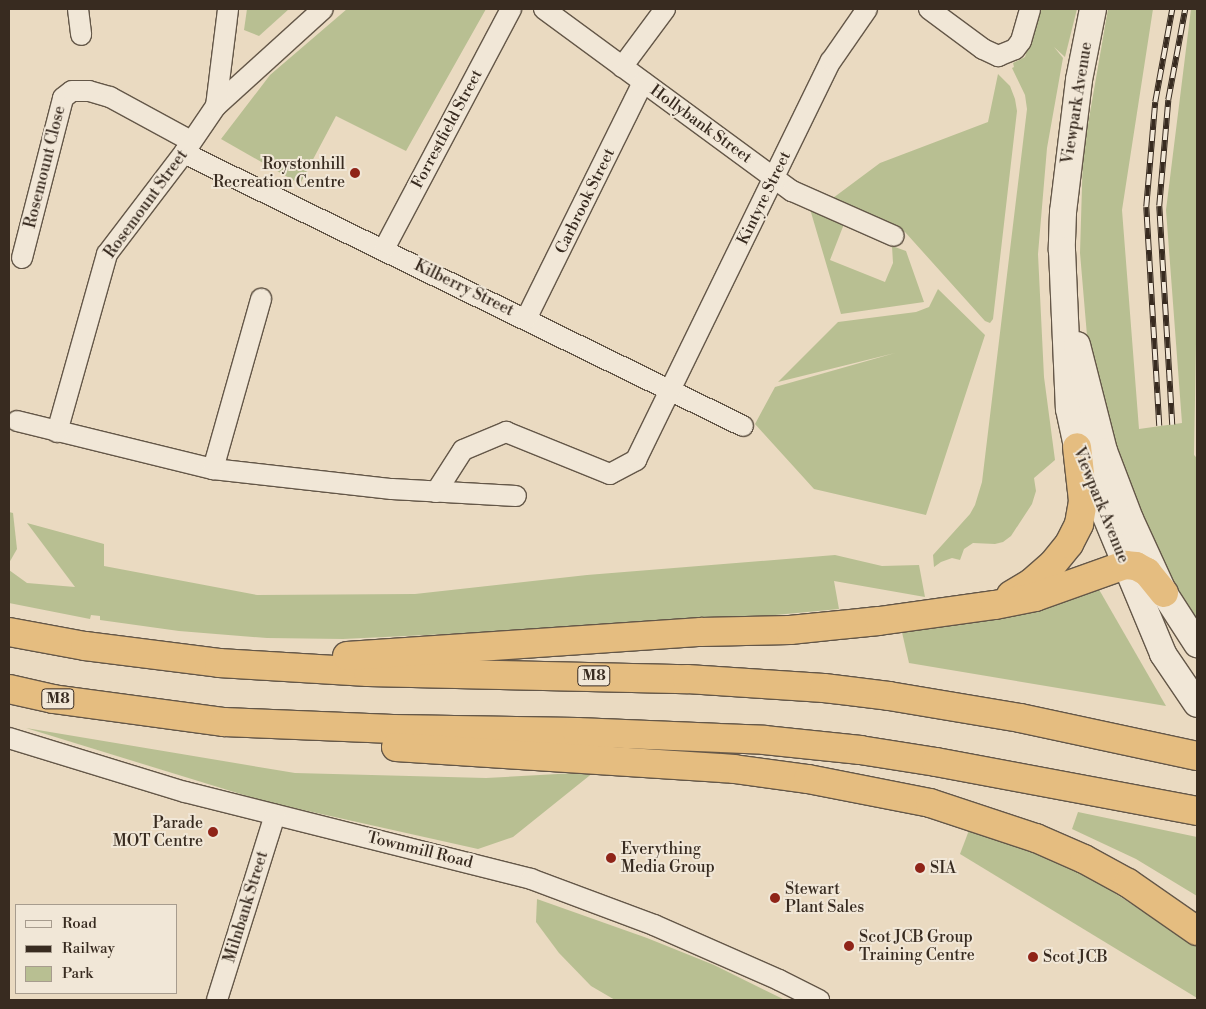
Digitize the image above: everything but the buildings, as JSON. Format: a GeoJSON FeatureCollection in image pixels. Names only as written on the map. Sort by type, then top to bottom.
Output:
{"type":"FeatureCollection","features":[{"type":"Feature","properties":{"kind":"highway"},"geometry":{"type":"LineString","coordinates":[[995,605],[1042,574],[1069,544],[1079,524],[1083,501],[1077,447]]}},
{"type":"Feature","properties":{"kind":"highway"},"geometry":{"type":"LineString","coordinates":[[219,663],[701,632],[790,630],[879,621],[995,605],[1036,596],[1125,565],[1136,566],[1147,572],[1164,594]]}},
{"type":"Feature","properties":{"kind":"highway","name":"M8"},"geometry":{"type":"LineString","coordinates":[[9,632],[85,646],[219,663],[368,672],[687,679],[824,688],[889,696],[1020,718],[1187,754]]}},
{"type":"Feature","properties":{"kind":"highway","name":"M8"},"geometry":{"type":"LineString","coordinates":[[9,689],[53,699],[224,722],[393,729],[587,732],[764,740],[860,750],[936,762],[1197,811]]}},
{"type":"Feature","properties":{"kind":"highway"},"geometry":{"type":"LineString","coordinates":[[108,706],[205,727],[261,734],[359,744],[676,764],[808,779],[877,792],[930,803],[987,820],[1084,858],[1128,883],[1197,931]]}},
{"type":"Feature","properties":{"kind":"street"},"geometry":{"type":"LineString","coordinates":[[78,9],[81,35]]}},
{"type":"Feature","properties":{"kind":"street","name":"Rosemount Street"},"geometry":{"type":"LineString","coordinates":[[57,432],[107,254],[188,147],[216,106],[228,9]]}},
{"type":"Feature","properties":{"kind":"street"},"geometry":{"type":"LineString","coordinates":[[216,106],[323,9]]}},
{"type":"Feature","properties":{"kind":"street","name":"Forrestfield Street"},"geometry":{"type":"LineString","coordinates":[[384,249],[511,9]]}},
{"type":"Feature","properties":{"kind":"street","name":"Hollybank Street"},"geometry":{"type":"LineString","coordinates":[[544,9],[792,191],[894,236]]}},
{"type":"Feature","properties":{"kind":"street"},"geometry":{"type":"LineString","coordinates":[[622,67],[665,9]]}},
{"type":"Feature","properties":{"kind":"street","name":"Kintyre Street"},"geometry":{"type":"LineString","coordinates":[[670,391],[831,61],[867,9]]}},
{"type":"Feature","properties":{"kind":"street"},"geometry":{"type":"LineString","coordinates":[[929,9],[983,49],[998,56],[1015,49],[1021,40],[1030,9]]}},
{"type":"Feature","properties":{"kind":"street","name":"Viewpark Avenue"},"geometry":{"type":"LineString","coordinates":[[1093,9],[1079,80],[1066,177],[1062,250],[1067,387],[1077,447],[1125,565],[1163,654],[1197,704]]}},
{"type":"Feature","properties":{"kind":"street","name":"Carbrook Street"},"geometry":{"type":"LineString","coordinates":[[526,319],[643,82]]}},
{"type":"Feature","properties":{"kind":"street","name":"Rosemount Close"},"geometry":{"type":"LineString","coordinates":[[22,258],[63,98],[72,91],[89,91],[110,97],[188,147]]}},
{"type":"Feature","properties":{"kind":"street","name":"Kilberry Street"},"geometry":{"type":"LineString","coordinates":[[188,147],[384,249],[743,426]]}},
{"type":"Feature","properties":{"kind":"street","name":"Viewpark Avenue"},"geometry":{"type":"LineString","coordinates":[[1063,288],[1104,451],[1145,554],[1164,594],[1197,644]]}},
{"type":"Feature","properties":{"kind":"street"},"geometry":{"type":"LineString","coordinates":[[213,469],[261,299]]}},
{"type":"Feature","properties":{"kind":"street"},"geometry":{"type":"LineString","coordinates":[[436,492],[463,450],[506,432],[610,474],[636,460],[670,391]]}},
{"type":"Feature","properties":{"kind":"street"},"geometry":{"type":"LineString","coordinates":[[17,421],[213,469],[436,492],[516,496]]}},
{"type":"Feature","properties":{"kind":"street","name":"Townmill Road"},"geometry":{"type":"LineString","coordinates":[[9,738],[185,792],[531,878],[654,925],[779,980],[819,1000]]}},
{"type":"Feature","properties":{"kind":"street","name":"Milnbank Street"},"geometry":{"type":"LineString","coordinates":[[217,1000],[275,815]]}},
{"type":"Feature","properties":{"kind":"green space"},"geometry":{"type":"Polygon","coordinates":[[[247,9],[289,9],[259,36],[244,30],[247,9]]]}},
{"type":"Feature","properties":{"kind":"green space"},"geometry":{"type":"Polygon","coordinates":[[[347,9],[486,9],[406,151],[336,116],[300,184],[221,139],[270,75],[347,9]]]}},
{"type":"Feature","properties":{"kind":"green space"},"geometry":{"type":"Polygon","coordinates":[[[1039,9],[1077,9],[1065,57],[1054,47],[1063,58],[1047,148],[1038,254],[1044,377],[1055,460],[1034,478],[1036,491],[1032,504],[1011,536],[1003,542],[995,544],[973,543],[964,549],[960,560],[952,558],[934,567],[933,555],[970,514],[975,505],[982,482],[1027,109],[1025,95],[1012,68],[1014,67],[1013,63],[1025,57],[1039,9]]]}},
{"type":"Feature","properties":{"kind":"green space"},"geometry":{"type":"Polygon","coordinates":[[[1108,9],[1153,9],[1122,210],[1139,429],[1182,423],[1166,210],[1191,9],[1197,9],[1197,287],[1194,455],[1197,458],[1197,626],[1155,558],[1090,371],[1080,253],[1083,153],[1108,9]]]}},
{"type":"Feature","properties":{"kind":"green space"},"geometry":{"type":"Polygon","coordinates":[[[998,74],[1010,86],[1017,111],[993,319],[990,323],[985,321],[905,232],[892,224],[833,198],[880,163],[988,122],[998,74]]]}},
{"type":"Feature","properties":{"kind":"green space"},"geometry":{"type":"Polygon","coordinates":[[[810,209],[844,224],[830,260],[885,282],[893,263],[892,246],[906,251],[924,302],[841,314],[810,209]]]}},
{"type":"Feature","properties":{"kind":"green space"},"geometry":{"type":"Polygon","coordinates":[[[938,289],[985,335],[926,515],[814,489],[755,424],[775,387],[895,353],[778,382],[838,322],[916,312],[929,307],[938,289]]]}},
{"type":"Feature","properties":{"kind":"green space"},"geometry":{"type":"Polygon","coordinates":[[[9,512],[13,513],[17,549],[9,563],[9,512]]]}},
{"type":"Feature","properties":{"kind":"green space"},"geometry":{"type":"Polygon","coordinates":[[[27,523],[104,544],[104,566],[257,595],[415,594],[587,575],[835,555],[882,566],[919,565],[925,597],[834,581],[839,609],[701,622],[343,639],[267,638],[179,631],[100,620],[100,616],[91,615],[90,619],[9,603],[9,570],[27,583],[75,587],[27,523]]]}},
{"type":"Feature","properties":{"kind":"green space"},"geometry":{"type":"Polygon","coordinates":[[[1097,586],[1166,706],[909,663],[901,628],[1097,586]]]}},
{"type":"Feature","properties":{"kind":"green space"},"geometry":{"type":"Polygon","coordinates":[[[26,728],[295,773],[486,778],[594,772],[513,837],[478,849],[263,801],[26,728]]]}},
{"type":"Feature","properties":{"kind":"green space"},"geometry":{"type":"Polygon","coordinates":[[[1078,812],[1197,837],[1197,896],[1136,859],[1072,829],[1078,812]]]}},
{"type":"Feature","properties":{"kind":"green space"},"geometry":{"type":"Polygon","coordinates":[[[971,825],[1047,856],[1107,888],[1197,947],[1197,998],[960,854],[971,825]]]}},
{"type":"Feature","properties":{"kind":"green space"},"geometry":{"type":"Polygon","coordinates":[[[537,899],[647,938],[714,965],[785,1000],[615,1000],[591,986],[559,953],[536,922],[537,899]]]}},
{"type":"Feature","properties":{"kind":"railway"},"geometry":{"type":"LineString","coordinates":[[1159,426],[1146,207],[1155,102],[1172,9]]}},
{"type":"Feature","properties":{"kind":"railway"},"geometry":{"type":"LineString","coordinates":[[1172,425],[1159,206],[1168,100],[1185,9]]}},
{"type":"Feature","properties":{"kind":"place","name":"Roystonhill Recreation Centre"},"geometry":{"type":"Point","coordinates":[355,173]}},
{"type":"Feature","properties":{"kind":"place","name":"Parade MOT Centre"},"geometry":{"type":"Point","coordinates":[213,832]}},
{"type":"Feature","properties":{"kind":"place","name":"Everything Media Group"},"geometry":{"type":"Point","coordinates":[611,858]}},
{"type":"Feature","properties":{"kind":"place","name":"SIA"},"geometry":{"type":"Point","coordinates":[920,868]}},
{"type":"Feature","properties":{"kind":"place","name":"Stewart Plant Sales"},"geometry":{"type":"Point","coordinates":[775,898]}},
{"type":"Feature","properties":{"kind":"place","name":"Scot JCB Group Training Centre"},"geometry":{"type":"Point","coordinates":[849,946]}},
{"type":"Feature","properties":{"kind":"place","name":"Scot JCB"},"geometry":{"type":"Point","coordinates":[1033,957]}}]}
